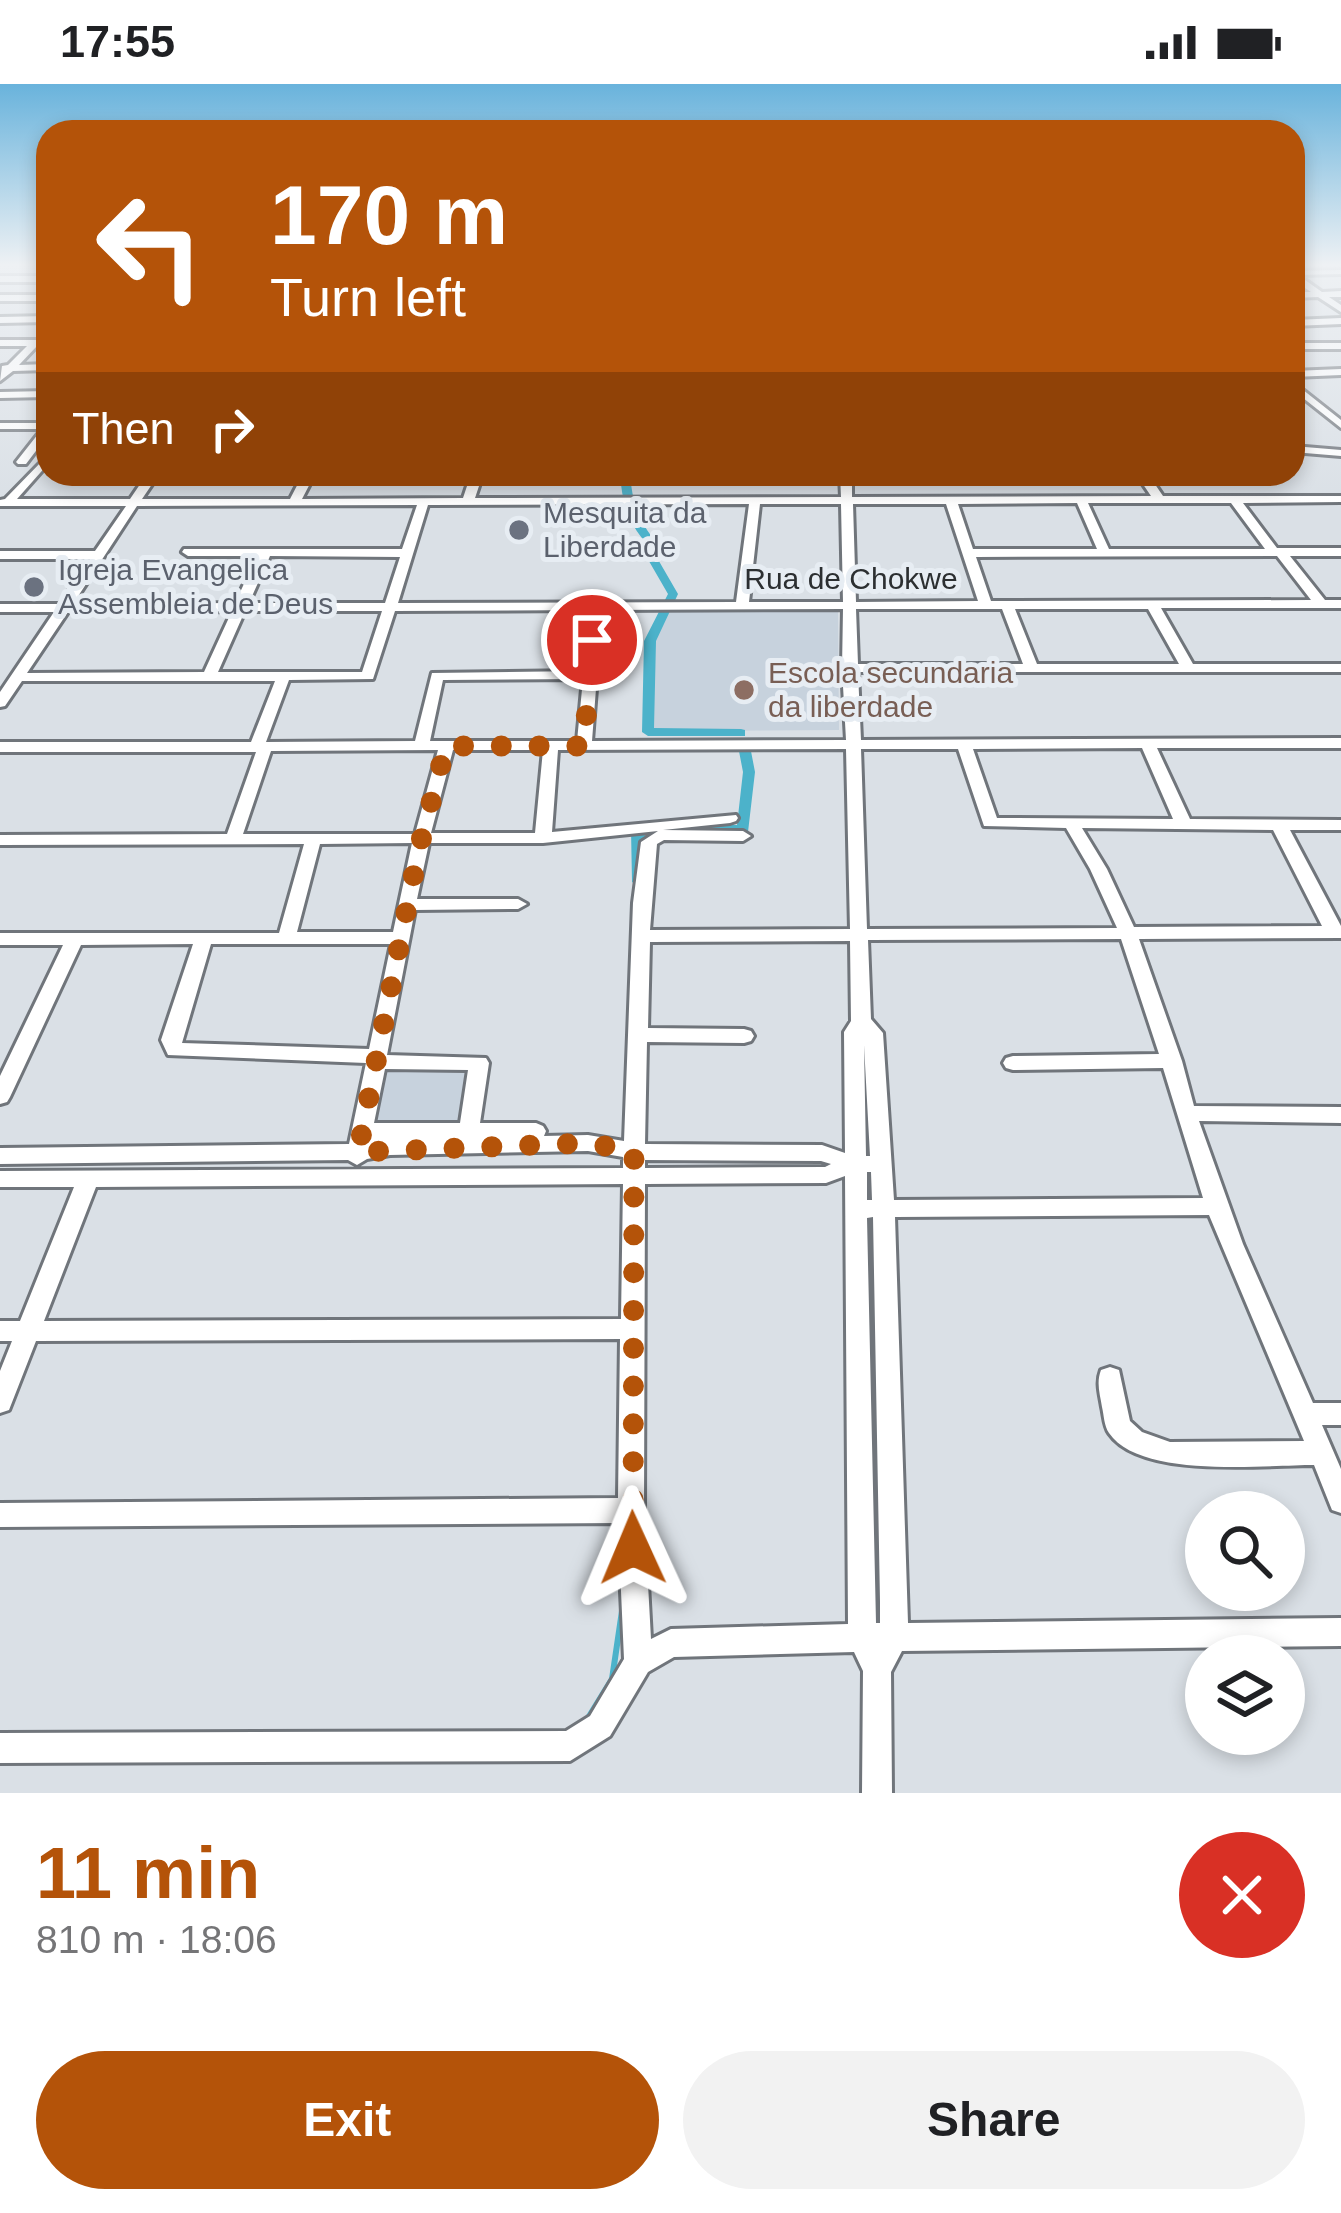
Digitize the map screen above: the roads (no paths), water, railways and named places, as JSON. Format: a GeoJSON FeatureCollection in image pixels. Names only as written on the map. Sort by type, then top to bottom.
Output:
{"type":"FeatureCollection","features":[{"type":"Feature","properties":{"kind":"street"},"geometry":{"type":"LineString","coordinates":[[0,378],[30,345]]}},
{"type":"Feature","properties":{"kind":"street"},"geometry":{"type":"LineString","coordinates":[[1305,346],[1341,346]]}},
{"type":"Feature","properties":{"kind":"street"},"geometry":{"type":"LineString","coordinates":[[5,368],[36,368]]}},
{"type":"Feature","properties":{"kind":"street"},"geometry":{"type":"LineString","coordinates":[[1305,374],[1341,372]]}},
{"type":"Feature","properties":{"kind":"street"},"geometry":{"type":"LineString","coordinates":[[0,394],[36,394]]}},
{"type":"Feature","properties":{"kind":"street"},"geometry":{"type":"LineString","coordinates":[[1305,395],[1341,425]]}},
{"type":"Feature","properties":{"kind":"street"},"geometry":{"type":"LineString","coordinates":[[17,426],[36,406]]}},
{"type":"Feature","properties":{"kind":"street"},"geometry":{"type":"LineString","coordinates":[[0,426],[36,427]]}},
{"type":"Feature","properties":{"kind":"street"},"geometry":{"type":"LineString","coordinates":[[36,442],[21,461],[36,462]]}},
{"type":"Feature","properties":{"kind":"street"},"geometry":{"type":"LineString","coordinates":[[1305,449],[1341,452]]}},
{"type":"Feature","properties":{"kind":"street"},"geometry":{"type":"LineString","coordinates":[[4,502],[36,472]]}},
{"type":"Feature","properties":{"kind":"street"},"geometry":{"type":"LineString","coordinates":[[0,703],[145,486]]}},
{"type":"Feature","properties":{"kind":"street"},"geometry":{"type":"LineString","coordinates":[[295,501],[303,486]]}},
{"type":"Feature","properties":{"kind":"street"},"geometry":{"type":"LineString","coordinates":[[469,501],[473,486]]}},
{"type":"Feature","properties":{"kind":"street"},"geometry":{"type":"LineString","coordinates":[[846,486],[861,1021],[873,1033],[866,1101],[867,1164],[855,1209],[855,1258],[862,1638],[877,1670],[877,1793]]}},
{"type":"Feature","properties":{"kind":"street"},"geometry":{"type":"LineString","coordinates":[[1150,486],[1159,499]]}},
{"type":"Feature","properties":{"kind":"street"},"geometry":{"type":"LineString","coordinates":[[1233,498],[1322,604]]}},
{"type":"Feature","properties":{"kind":"street"},"geometry":{"type":"LineString","coordinates":[[4,502],[1341,499]]}},
{"type":"Feature","properties":{"kind":"street"},"geometry":{"type":"LineString","coordinates":[[951,500],[986,607]]}},
{"type":"Feature","properties":{"kind":"street"},"geometry":{"type":"LineString","coordinates":[[1081,500],[1105,551]]}},
{"type":"Feature","properties":{"kind":"street"},"geometry":{"type":"LineString","coordinates":[[0,669],[20,673],[368,676],[394,607],[424,501]]}},
{"type":"Feature","properties":{"kind":"street"},"geometry":{"type":"LineString","coordinates":[[742,606],[754,501]]}},
{"type":"Feature","properties":{"kind":"street"},"geometry":{"type":"LineString","coordinates":[[188,552],[408,553]]}},
{"type":"Feature","properties":{"kind":"street"},"geometry":{"type":"LineString","coordinates":[[970,553],[1341,552]]}},
{"type":"Feature","properties":{"kind":"street"},"geometry":{"type":"LineString","coordinates":[[0,555],[98,555]]}},
{"type":"Feature","properties":{"kind":"street"},"geometry":{"type":"LineString","coordinates":[[209,676],[264,555]]}},
{"type":"Feature","properties":{"kind":"street","name":"Rua de Chokwe"},"geometry":{"type":"LineString","coordinates":[[0,608],[1341,604]]}},
{"type":"Feature","properties":{"kind":"street"},"geometry":{"type":"LineString","coordinates":[[1153,605],[1187,666]]}},
{"type":"Feature","properties":{"kind":"street"},"geometry":{"type":"LineString","coordinates":[[584,746],[596,606]]}},
{"type":"Feature","properties":{"kind":"street"},"geometry":{"type":"LineString","coordinates":[[1007,606],[1031,667]]}},
{"type":"Feature","properties":{"kind":"street"},"geometry":{"type":"LineString","coordinates":[[849,668],[1187,666],[1338,671]]}},
{"type":"Feature","properties":{"kind":"street"},"geometry":{"type":"LineString","coordinates":[[421,746],[437,676],[588,675]]}},
{"type":"Feature","properties":{"kind":"street"},"geometry":{"type":"LineString","coordinates":[[232,840],[284,676]]}},
{"type":"Feature","properties":{"kind":"street"},"geometry":{"type":"LineString","coordinates":[[0,747],[1341,743]]}},
{"type":"Feature","properties":{"kind":"street"},"geometry":{"type":"LineString","coordinates":[[1148,745],[1184,825]]}},
{"type":"Feature","properties":{"kind":"street"},"geometry":{"type":"LineString","coordinates":[[352,1178],[422,837],[446,746]]}},
{"type":"Feature","properties":{"kind":"street"},"geometry":{"type":"LineString","coordinates":[[543,838],[551,746]]}},
{"type":"Feature","properties":{"kind":"street"},"geometry":{"type":"LineString","coordinates":[[965,746],[990,824],[1341,825]]}},
{"type":"Feature","properties":{"kind":"street"},"geometry":{"type":"LineString","coordinates":[[0,840],[543,838],[730,818]]}},
{"type":"Feature","properties":{"kind":"street"},"geometry":{"type":"LineString","coordinates":[[1072,825],[1089,846],[1129,932],[1216,1206],[1341,1501]]}},
{"type":"Feature","properties":{"kind":"street"},"geometry":{"type":"LineString","coordinates":[[643,936],[1338,932],[1279,825]]}},
{"type":"Feature","properties":{"kind":"street"},"geometry":{"type":"LineString","coordinates":[[638,1662],[631,1510],[634,1164],[649,842],[660,835],[743,836]]}},
{"type":"Feature","properties":{"kind":"street"},"geometry":{"type":"LineString","coordinates":[[287,936],[313,840]]}},
{"type":"Feature","properties":{"kind":"street"},"geometry":{"type":"LineString","coordinates":[[408,905],[518,904]]}},
{"type":"Feature","properties":{"kind":"street"},"geometry":{"type":"LineString","coordinates":[[204,938],[171,1040],[175,1050],[479,1063],[470,1130]]}},
{"type":"Feature","properties":{"kind":"street"},"geometry":{"type":"LineString","coordinates":[[0,939],[402,938]]}},
{"type":"Feature","properties":{"kind":"street"},"geometry":{"type":"LineString","coordinates":[[0,1097],[74,940]]}},
{"type":"Feature","properties":{"kind":"street"},"geometry":{"type":"LineString","coordinates":[[639,1035],[744,1036]]}},
{"type":"Feature","properties":{"kind":"street"},"geometry":{"type":"LineString","coordinates":[[1013,1063],[1172,1061]]}},
{"type":"Feature","properties":{"kind":"street"},"geometry":{"type":"LineString","coordinates":[[1189,1113],[1341,1115]]}},
{"type":"Feature","properties":{"kind":"street"},"geometry":{"type":"LineString","coordinates":[[360,1141],[470,1130],[536,1131]]}},
{"type":"Feature","properties":{"kind":"street"},"geometry":{"type":"LineString","coordinates":[[0,1156],[360,1141],[588,1143],[634,1164]]}},
{"type":"Feature","properties":{"kind":"street"},"geometry":{"type":"LineString","coordinates":[[0,1179],[352,1178],[634,1164],[826,1175],[867,1164]]}},
{"type":"Feature","properties":{"kind":"street"},"geometry":{"type":"LineString","coordinates":[[867,1164],[884,1210],[890,1474],[893,1638],[877,1670]]}},
{"type":"Feature","properties":{"kind":"street"},"geometry":{"type":"LineString","coordinates":[[0,1402],[13,1331],[88,1179]]}},
{"type":"Feature","properties":{"kind":"street"},"geometry":{"type":"LineString","coordinates":[[855,1209],[1216,1206]]}},
{"type":"Feature","properties":{"kind":"street"},"geometry":{"type":"LineString","coordinates":[[855,1258],[884,1261]]}},
{"type":"Feature","properties":{"kind":"street"},"geometry":{"type":"LineString","coordinates":[[13,1331],[634,1329]]}},
{"type":"Feature","properties":{"kind":"street"},"geometry":{"type":"LineString","coordinates":[[1110,1378],[1118,1426],[1148,1448],[1170,1454],[1323,1454]]}},
{"type":"Feature","properties":{"kind":"street"},"geometry":{"type":"LineString","coordinates":[[1308,1414],[1341,1414]]}},
{"type":"Feature","properties":{"kind":"street"},"geometry":{"type":"LineString","coordinates":[[859,1472],[890,1474]]}},
{"type":"Feature","properties":{"kind":"street"},"geometry":{"type":"LineString","coordinates":[[0,1515],[631,1510]]}},
{"type":"Feature","properties":{"kind":"street"},"geometry":{"type":"LineString","coordinates":[[0,1748],[570,1746],[600,1726],[638,1662],[671,1643],[1341,1631]]}},
{"type":"Feature","properties":{"kind":"waterway"},"geometry":{"type":"LineString","coordinates":[[626,486],[631,511],[652,543],[651,556],[673,594],[650,641],[648,732],[741,733]]}},
{"type":"Feature","properties":{"kind":"waterway"},"geometry":{"type":"LineString","coordinates":[[681,827],[743,829],[749,772],[744,746]]}},
{"type":"Feature","properties":{"kind":"waterway"},"geometry":{"type":"LineString","coordinates":[[639,882],[638,829],[651,828]]}},
{"type":"Feature","properties":{"kind":"waterway"},"geometry":{"type":"LineString","coordinates":[[588,1718],[612,1679],[622,1611]]}},
{"type":"Feature","properties":{"kind":"place","name":"Mesquita da Liberdade"},"geometry":{"type":"Point","coordinates":[519,530]}},
{"type":"Feature","properties":{"kind":"place","name":"Igreja Evangelica Assembleia de Deus"},"geometry":{"type":"Point","coordinates":[34,587]}},
{"type":"Feature","properties":{"kind":"place","name":"Escola secundaria da liberdade"},"geometry":{"type":"Point","coordinates":[744,690]}}]}
